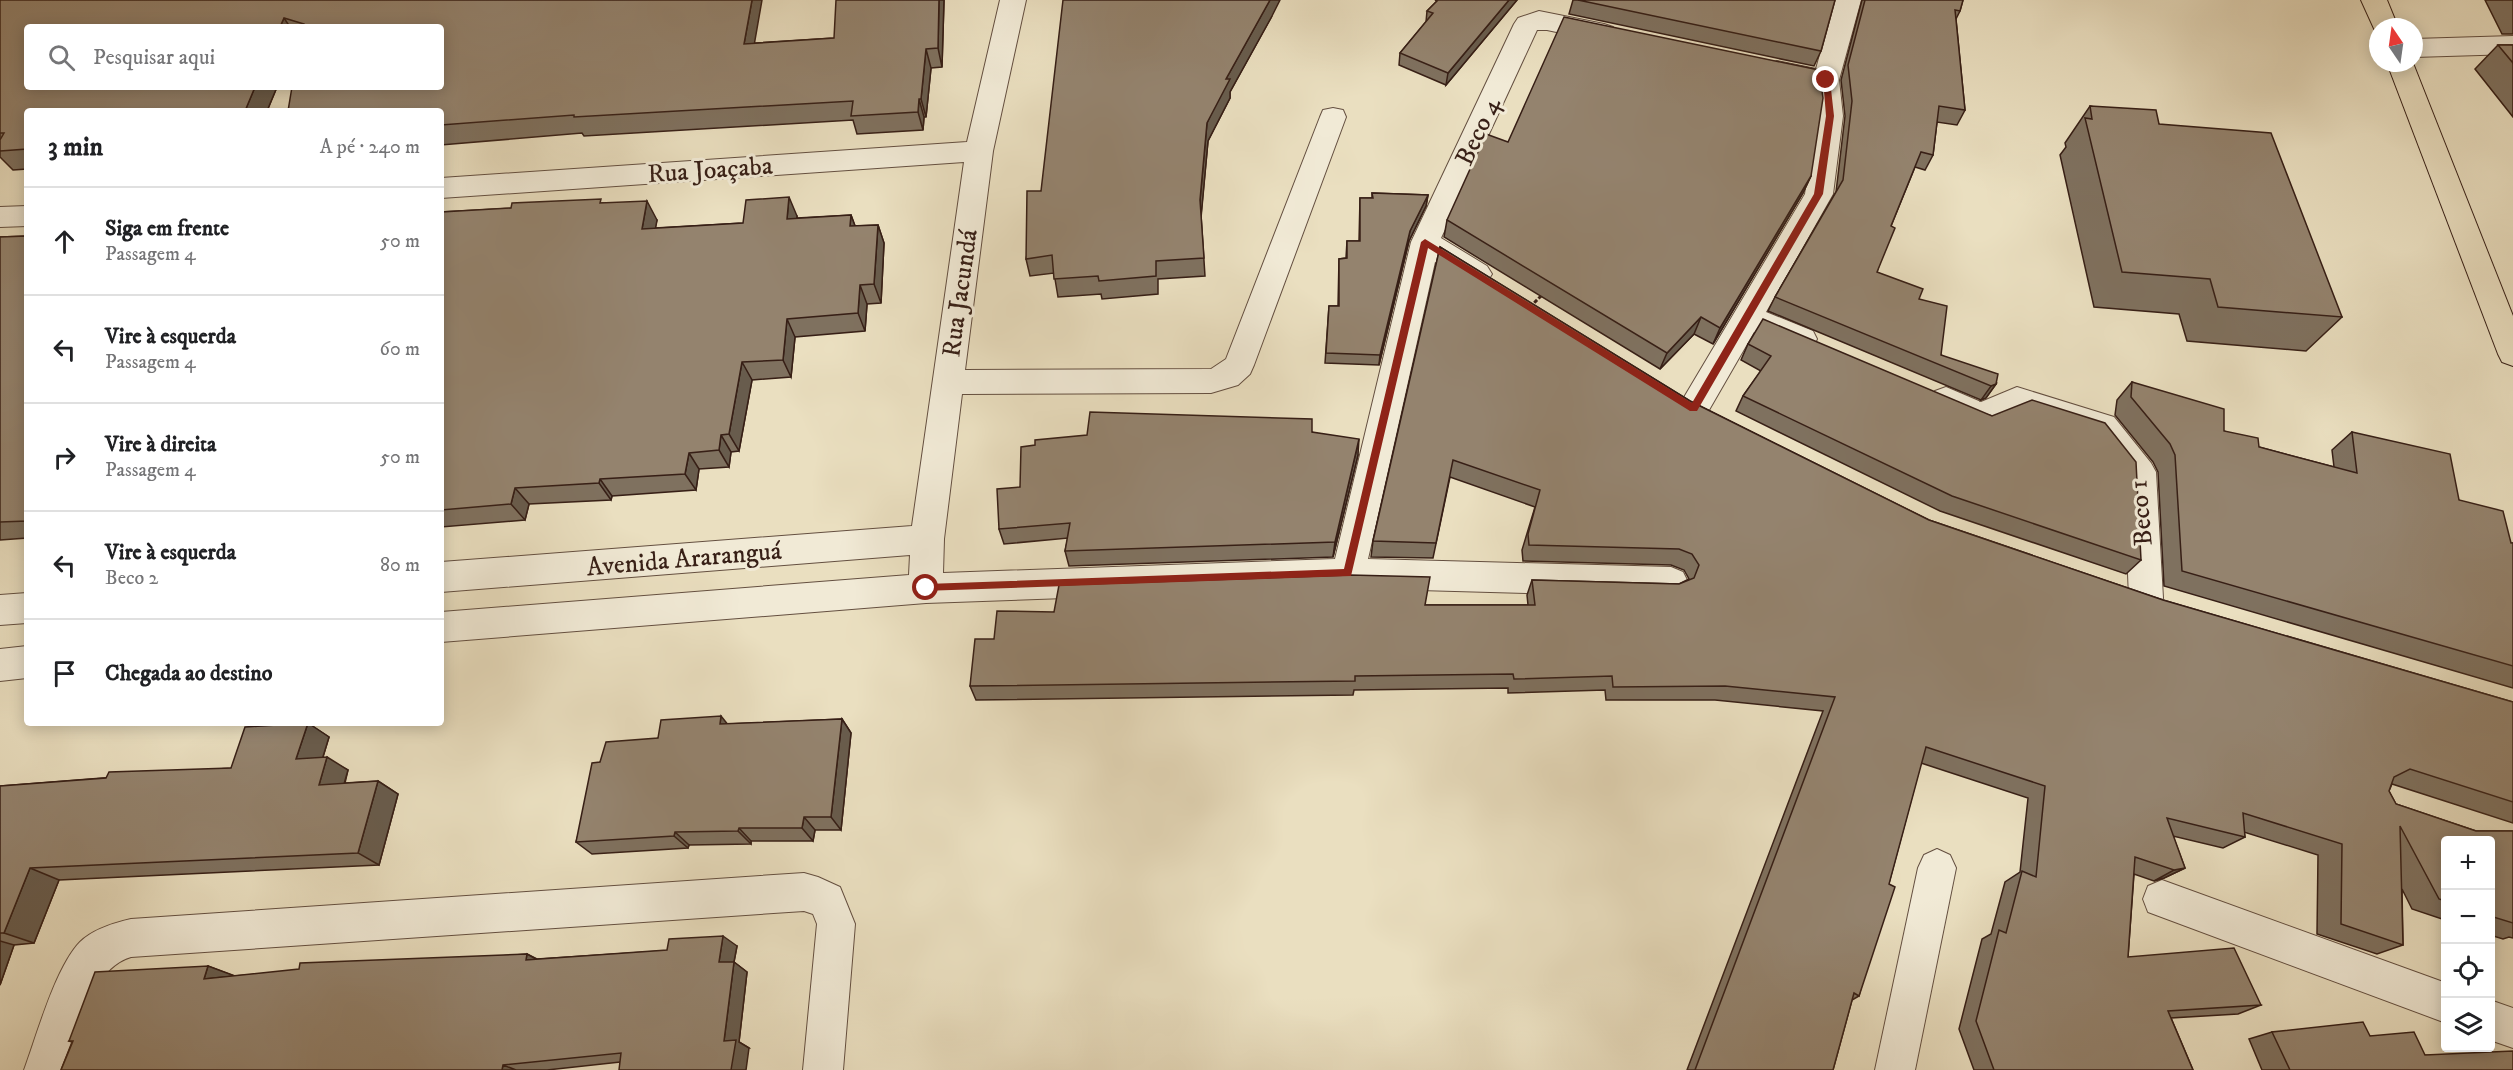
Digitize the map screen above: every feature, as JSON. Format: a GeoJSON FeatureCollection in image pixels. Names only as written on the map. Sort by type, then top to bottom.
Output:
{"type":"FeatureCollection","features":[{"type":"Feature","properties":{"kind":"main road"},"geometry":{"type":"LineString","coordinates":[[2374,0],[2381,18]]}},
{"type":"Feature","properties":{"kind":"main road"},"geometry":{"type":"LineString","coordinates":[[2404,72],[2504,308],[2513,354]]}},
{"type":"Feature","properties":{"kind":"street","name":"Rua Jacundá"},"geometry":{"type":"LineString","coordinates":[[926,588],[927,539],[979,151],[1012,0]]}},
{"type":"Feature","properties":{"kind":"street"},"geometry":{"type":"LineString","coordinates":[[1665,390],[1704,414],[1748,317],[1819,194],[1830,116],[1826,80],[1848,0]]}},
{"type":"Feature","properties":{"kind":"street","name":"Beco 4"},"geometry":{"type":"LineString","coordinates":[[1348,573],[1425,242],[1524,29],[1532,22],[1547,21],[1628,38]]}},
{"type":"Feature","properties":{"kind":"street"},"geometry":{"type":"LineString","coordinates":[[2423,48],[2513,45]]}},
{"type":"Feature","properties":{"kind":"street"},"geometry":{"type":"LineString","coordinates":[[1756,65],[1826,80]]}},
{"type":"Feature","properties":{"kind":"street"},"geometry":{"type":"LineString","coordinates":[[947,382],[1211,381],[1223,379],[1233,373],[1239,365],[1333,117]]}},
{"type":"Feature","properties":{"kind":"street","name":"Rua Joaçaba"},"geometry":{"type":"LineString","coordinates":[[444,188],[979,151]]}},
{"type":"Feature","properties":{"kind":"street"},"geometry":{"type":"LineString","coordinates":[[0,217],[24,216]]}},
{"type":"Feature","properties":{"kind":"street"},"geometry":{"type":"LineString","coordinates":[[1425,242],[1539,298]]}},
{"type":"Feature","properties":{"kind":"street"},"geometry":{"type":"LineString","coordinates":[[1748,317],[1825,349]]}},
{"type":"Feature","properties":{"kind":"street","name":"Beco 1"},"geometry":{"type":"LineString","coordinates":[[1921,389],[1981,416],[2017,400],[2103,426],[2140,472],[2157,602],[2113,587]]}},
{"type":"Feature","properties":{"kind":"street","name":"Avenida Araranguá"},"geometry":{"type":"LineString","coordinates":[[444,577],[927,539]]}},
{"type":"Feature","properties":{"kind":"street","name":"Avenida Araranguá"},"geometry":{"type":"LineString","coordinates":[[444,627],[926,588],[1348,573],[1671,582]]}},
{"type":"Feature","properties":{"kind":"street"},"geometry":{"type":"LineString","coordinates":[[0,610],[24,608]]}},
{"type":"Feature","properties":{"kind":"street"},"geometry":{"type":"LineString","coordinates":[[0,665],[24,662]]}},
{"type":"Feature","properties":{"kind":"street"},"geometry":{"type":"LineString","coordinates":[[1895,1070],[1937,868]]}},
{"type":"Feature","properties":{"kind":"street"},"geometry":{"type":"LineString","coordinates":[[44,1070],[81,975],[92,957],[111,943],[130,938],[804,892],[821,895],[832,907],[836,924],[823,1070]]}},
{"type":"Feature","properties":{"kind":"street"},"geometry":{"type":"LineString","coordinates":[[2162,899],[2441,1002]]}},
{"type":"Feature","properties":{"kind":"street"},"geometry":{"type":"LineString","coordinates":[[2495,1022],[2513,1028]]}},
{"type":"Feature","properties":{"kind":"building"},"geometry":{"type":"Polygon","coordinates":[[[0,0],[752,0],[744,44],[834,38],[836,0],[939,0],[938,48],[926,49],[918,112],[851,116],[853,101],[574,117],[574,115],[444,125],[444,108],[288,108],[292,90],[444,90],[444,24],[304,24],[284,18],[281,24],[24,24],[24,90],[254,90],[246,108],[24,108],[24,149],[0,151],[0,140],[4,133],[0,133],[0,0]]]}},
{"type":"Feature","properties":{"kind":"building"},"geometry":{"type":"Polygon","coordinates":[[[1063,0],[1270,0],[1226,79],[1230,79],[1207,123],[1200,200],[1204,258],[1156,261],[1156,276],[1099,281],[1098,276],[1054,279],[1052,255],[1026,259],[1027,191],[1041,191],[1063,0]]]}},
{"type":"Feature","properties":{"kind":"building"},"geometry":{"type":"Polygon","coordinates":[[[1438,0],[1509,0],[1448,73],[1400,53],[1433,13],[1427,11],[1438,0]]]}},
{"type":"Feature","properties":{"kind":"building"},"geometry":{"type":"Polygon","coordinates":[[[1578,0],[1835,0],[1821,51],[1578,0]]]}},
{"type":"Feature","properties":{"kind":"building"},"geometry":{"type":"Polygon","coordinates":[[[1865,0],[1963,0],[1960,11],[1955,10],[1965,110],[1939,106],[1933,155],[1921,152],[1891,226],[1895,228],[1877,272],[1923,289],[1919,299],[1947,306],[1941,355],[1998,374],[1996,384],[1991,386],[1775,297],[1843,180],[1852,101],[1848,65],[1865,0]]]}},
{"type":"Feature","properties":{"kind":"building"},"geometry":{"type":"Polygon","coordinates":[[[1564,17],[1819,70],[1823,98],[1811,176],[1720,328],[1701,317],[1667,353],[1447,220],[1486,134],[1508,142],[1564,17]]]}},
{"type":"Feature","properties":{"kind":"building"},"geometry":{"type":"Polygon","coordinates":[[[2498,45],[2513,45],[2513,63],[2498,45]]]}},
{"type":"Feature","properties":{"kind":"building"},"geometry":{"type":"Polygon","coordinates":[[[2090,106],[2156,110],[2159,124],[2271,133],[2342,317],[2218,307],[2210,279],[2122,272],[2085,118],[2092,119],[2090,106]]]}},
{"type":"Feature","properties":{"kind":"building"},"geometry":{"type":"Polygon","coordinates":[[[1372,193],[1428,195],[1410,231],[1380,355],[1326,353],[1329,306],[1339,306],[1339,259],[1347,258],[1347,241],[1360,241],[1360,198],[1373,198],[1372,193]]]}},
{"type":"Feature","properties":{"kind":"building"},"geometry":{"type":"Polygon","coordinates":[[[789,197],[787,219],[851,215],[850,226],[878,225],[874,284],[860,285],[858,313],[787,319],[783,360],[742,362],[729,434],[721,435],[719,450],[689,453],[685,474],[600,479],[599,483],[515,488],[511,504],[444,510],[444,212],[511,208],[512,203],[601,199],[600,203],[647,201],[642,229],[743,223],[746,200],[789,197]]]}},
{"type":"Feature","properties":{"kind":"building"},"geometry":{"type":"Polygon","coordinates":[[[24,236],[24,521],[0,522],[0,237],[24,236]]]}},
{"type":"Feature","properties":{"kind":"building"},"geometry":{"type":"Polygon","coordinates":[[[1440,247],[1690,401],[1929,520],[2163,600],[2513,702],[2513,802],[2410,769],[2394,777],[2389,791],[2396,804],[2476,831],[2513,831],[2513,923],[2495,918],[2495,836],[2441,836],[2441,900],[2400,826],[2403,945],[2341,924],[2342,844],[2243,813],[2245,837],[2167,818],[2185,868],[2174,870],[2135,857],[2128,957],[2234,948],[2261,1005],[2168,1011],[2193,1070],[1994,1070],[1976,1021],[1999,930],[2006,933],[2022,871],[2036,877],[2045,786],[1926,747],[1889,884],[1895,887],[1859,996],[1854,993],[1833,1070],[1695,1070],[1835,697],[1725,686],[1613,687],[1612,676],[1514,679],[1513,674],[1355,676],[1355,681],[970,686],[975,639],[994,639],[997,611],[1054,612],[1059,585],[1350,575],[1430,577],[1425,605],[1535,605],[1532,580],[1679,584],[1694,578],[1699,565],[1692,554],[1679,549],[1529,545],[1528,534],[1540,490],[1453,460],[1436,543],[1373,541],[1440,247]]]}},
{"type":"Feature","properties":{"kind":"building"},"geometry":{"type":"Polygon","coordinates":[[[1763,319],[1992,416],[2032,400],[2105,423],[2136,462],[2141,560],[1952,496],[1743,396],[1771,356],[1748,344],[1763,319]]]}},
{"type":"Feature","properties":{"kind":"building"},"geometry":{"type":"Polygon","coordinates":[[[2132,382],[2224,409],[2224,431],[2258,438],[2259,447],[2357,473],[2352,432],[2450,454],[2459,500],[2503,511],[2511,543],[2513,543],[2513,666],[2182,571],[2175,455],[2170,444],[2131,397],[2132,382]]]}},
{"type":"Feature","properties":{"kind":"building"},"geometry":{"type":"Polygon","coordinates":[[[1090,412],[1312,419],[1312,432],[1359,439],[1335,542],[1065,551],[1070,523],[999,529],[997,489],[1020,487],[1021,447],[1035,445],[1035,440],[1087,435],[1090,412]]]}},
{"type":"Feature","properties":{"kind":"building"},"geometry":{"type":"Polygon","coordinates":[[[721,716],[720,724],[842,719],[831,817],[804,817],[802,828],[739,828],[738,831],[675,832],[674,836],[576,842],[592,763],[600,762],[606,742],[658,738],[661,720],[721,716]]]}},
{"type":"Feature","properties":{"kind":"building"},"geometry":{"type":"Polygon","coordinates":[[[307,726],[296,759],[327,757],[319,785],[378,781],[358,853],[30,868],[4,933],[0,933],[0,786],[106,778],[109,772],[231,768],[245,727],[307,726]]]}},
{"type":"Feature","properties":{"kind":"building"},"geometry":{"type":"Polygon","coordinates":[[[723,936],[719,962],[734,962],[724,1041],[736,1040],[731,1070],[619,1070],[621,1053],[503,1065],[502,1070],[61,1070],[73,1041],[69,1041],[95,972],[208,966],[204,979],[299,969],[300,963],[527,954],[526,960],[667,950],[669,939],[723,936]]]}},
{"type":"Feature","properties":{"kind":"building"},"geometry":{"type":"Polygon","coordinates":[[[2363,1022],[2370,1036],[2414,1032],[2425,1055],[2513,1051],[2513,1070],[2290,1070],[2272,1032],[2363,1022]]]}},
{"type":"Feature","properties":{"kind":"route"},"geometry":{"type":"LineString","coordinates":[[926,588],[1348,573],[1425,242],[1694,408],[1819,194],[1830,116],[1826,80]]}}]}
